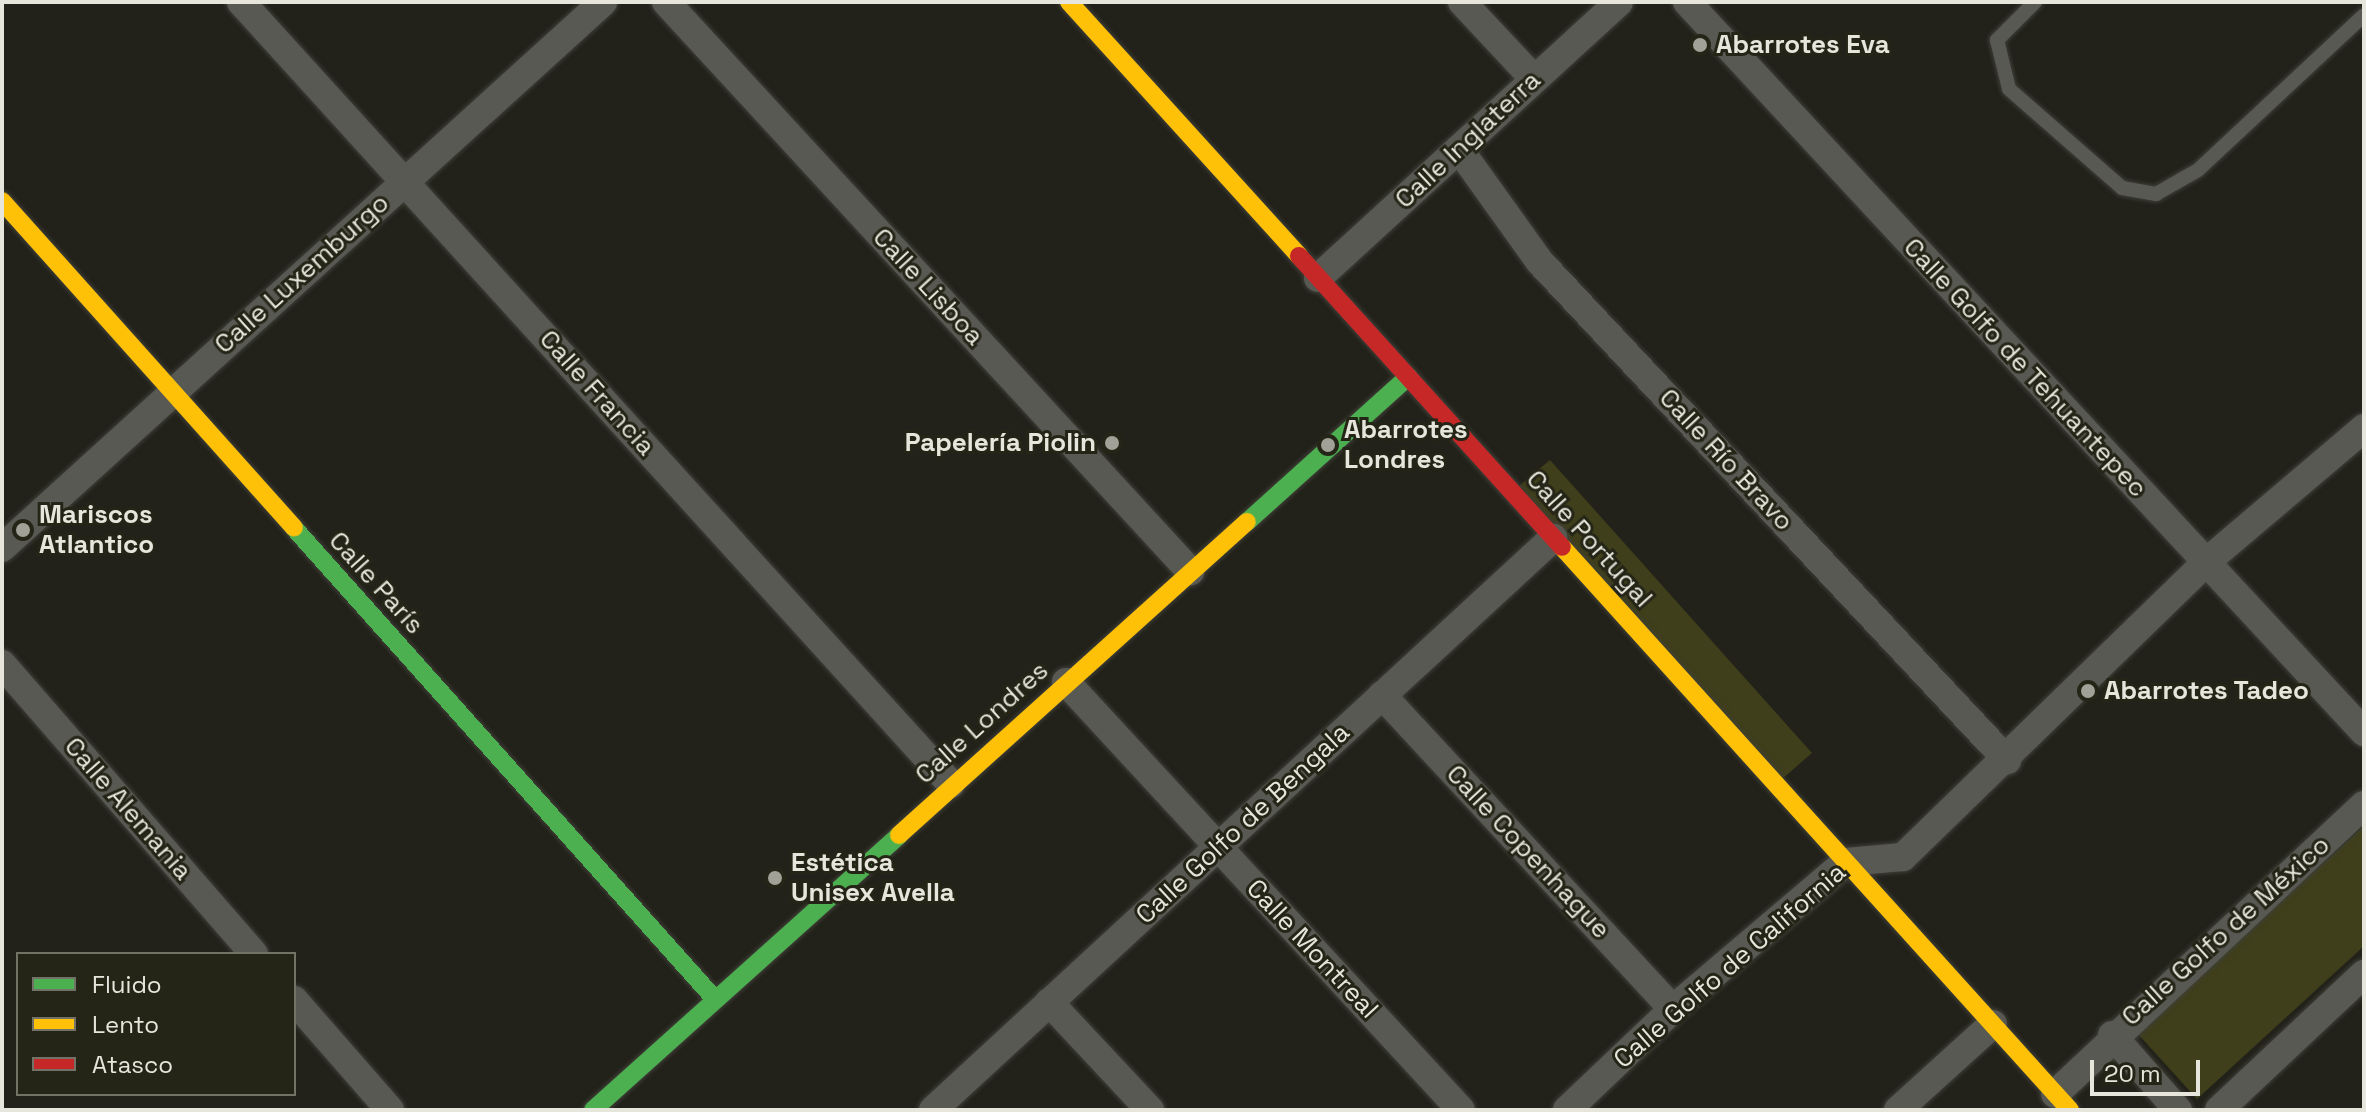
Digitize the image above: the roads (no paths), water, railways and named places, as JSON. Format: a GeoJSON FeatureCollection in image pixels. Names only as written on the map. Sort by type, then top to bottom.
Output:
{"type":"FeatureCollection","features":[{"type":"Feature","properties":{"kind":"street","name":"Calle Francia"},"geometry":{"type":"LineString","coordinates":[[241,2],[951,784]]}},
{"type":"Feature","properties":{"kind":"street","name":"Calle Luxemburgo"},"geometry":{"type":"LineString","coordinates":[[2,548],[603,2]]}},
{"type":"Feature","properties":{"kind":"street","name":"Calle Lisboa"},"geometry":{"type":"LineString","coordinates":[[666,2],[1190,571]]}},
{"type":"Feature","properties":{"kind":"street","name":"Calle Portugal"},"geometry":{"type":"LineString","coordinates":[[1069,2],[2063,1102]]}},
{"type":"Feature","properties":{"kind":"street"},"geometry":{"type":"LineString","coordinates":[[1462,2],[1534,79]]}},
{"type":"Feature","properties":{"kind":"street","name":"Calle Inglaterra"},"geometry":{"type":"LineString","coordinates":[[1318,278],[1619,2]]}},
{"type":"Feature","properties":{"kind":"street","name":"Calle Golfo de Tehuantepec"},"geometry":{"type":"LineString","coordinates":[[1687,2],[2364,732]]}},
{"type":"Feature","properties":{"kind":"street","name":"Calle Río Bravo"},"geometry":{"type":"LineString","coordinates":[[1459,149],[1540,262],[2007,760]]}},
{"type":"Feature","properties":{"kind":"street","name":"Calle París"},"geometry":{"type":"LineString","coordinates":[[2,201],[713,997]]}},
{"type":"Feature","properties":{"kind":"street","name":"Calle Londres"},"geometry":{"type":"LineString","coordinates":[[593,1110],[713,997],[1408,377]]}},
{"type":"Feature","properties":{"kind":"street","name":"Calle Golfo de California"},"geometry":{"type":"LineString","coordinates":[[1567,1110],[1673,1009],[1846,862],[1903,857],[2007,760],[2205,563],[2364,428]]}},
{"type":"Feature","properties":{"kind":"street","name":"Calle Golfo de Bengala"},"geometry":{"type":"LineString","coordinates":[[933,1110],[1553,538]]}},
{"type":"Feature","properties":{"kind":"street","name":"Calle Alemania"},"geometry":{"type":"LineString","coordinates":[[2,664],[252,952]]}},
{"type":"Feature","properties":{"kind":"street","name":"Calle Montreal"},"geometry":{"type":"LineString","coordinates":[[1066,682],[1461,1110]]}},
{"type":"Feature","properties":{"kind":"street","name":"Calle Copenhague"},"geometry":{"type":"LineString","coordinates":[[1382,695],[1673,1009]]}},
{"type":"Feature","properties":{"kind":"street","name":"Calle Golfo de México"},"geometry":{"type":"LineString","coordinates":[[2063,1102],[2112,1035],[2364,805]]}},
{"type":"Feature","properties":{"kind":"street"},"geometry":{"type":"LineString","coordinates":[[2219,1110],[2364,974]]}},
{"type":"Feature","properties":{"kind":"street"},"geometry":{"type":"LineString","coordinates":[[296,1002],[390,1110]]}},
{"type":"Feature","properties":{"kind":"street"},"geometry":{"type":"LineString","coordinates":[[1049,1002],[1150,1110]]}},
{"type":"Feature","properties":{"kind":"street"},"geometry":{"type":"LineString","coordinates":[[1898,1110],[1993,1024]]}},
{"type":"Feature","properties":{"kind":"street"},"geometry":{"type":"LineString","coordinates":[[2112,1035],[2178,1110]]}},
{"type":"Feature","properties":{"kind":"lane"},"geometry":{"type":"LineString","coordinates":[[2035,2],[1997,40],[2009,89],[2122,188],[2156,194],[2198,170],[2364,15]]}},
{"type":"Feature","properties":{"kind":"place","name":"Abarrotes Eva"},"geometry":{"type":"Point","coordinates":[1700,45]}},
{"type":"Feature","properties":{"kind":"place","name":"Papelería Piolin"},"geometry":{"type":"Point","coordinates":[1112,443]}},
{"type":"Feature","properties":{"kind":"place","name":"Abarrotes Londres"},"geometry":{"type":"Point","coordinates":[1328,445]}},
{"type":"Feature","properties":{"kind":"place","name":"Mariscos Atlantico"},"geometry":{"type":"Point","coordinates":[23,530]}},
{"type":"Feature","properties":{"kind":"place","name":"Abarrotes Tadeo"},"geometry":{"type":"Point","coordinates":[2088,691]}},
{"type":"Feature","properties":{"kind":"place","name":"Estética Unisex Avella"},"geometry":{"type":"Point","coordinates":[775,878]}}]}
